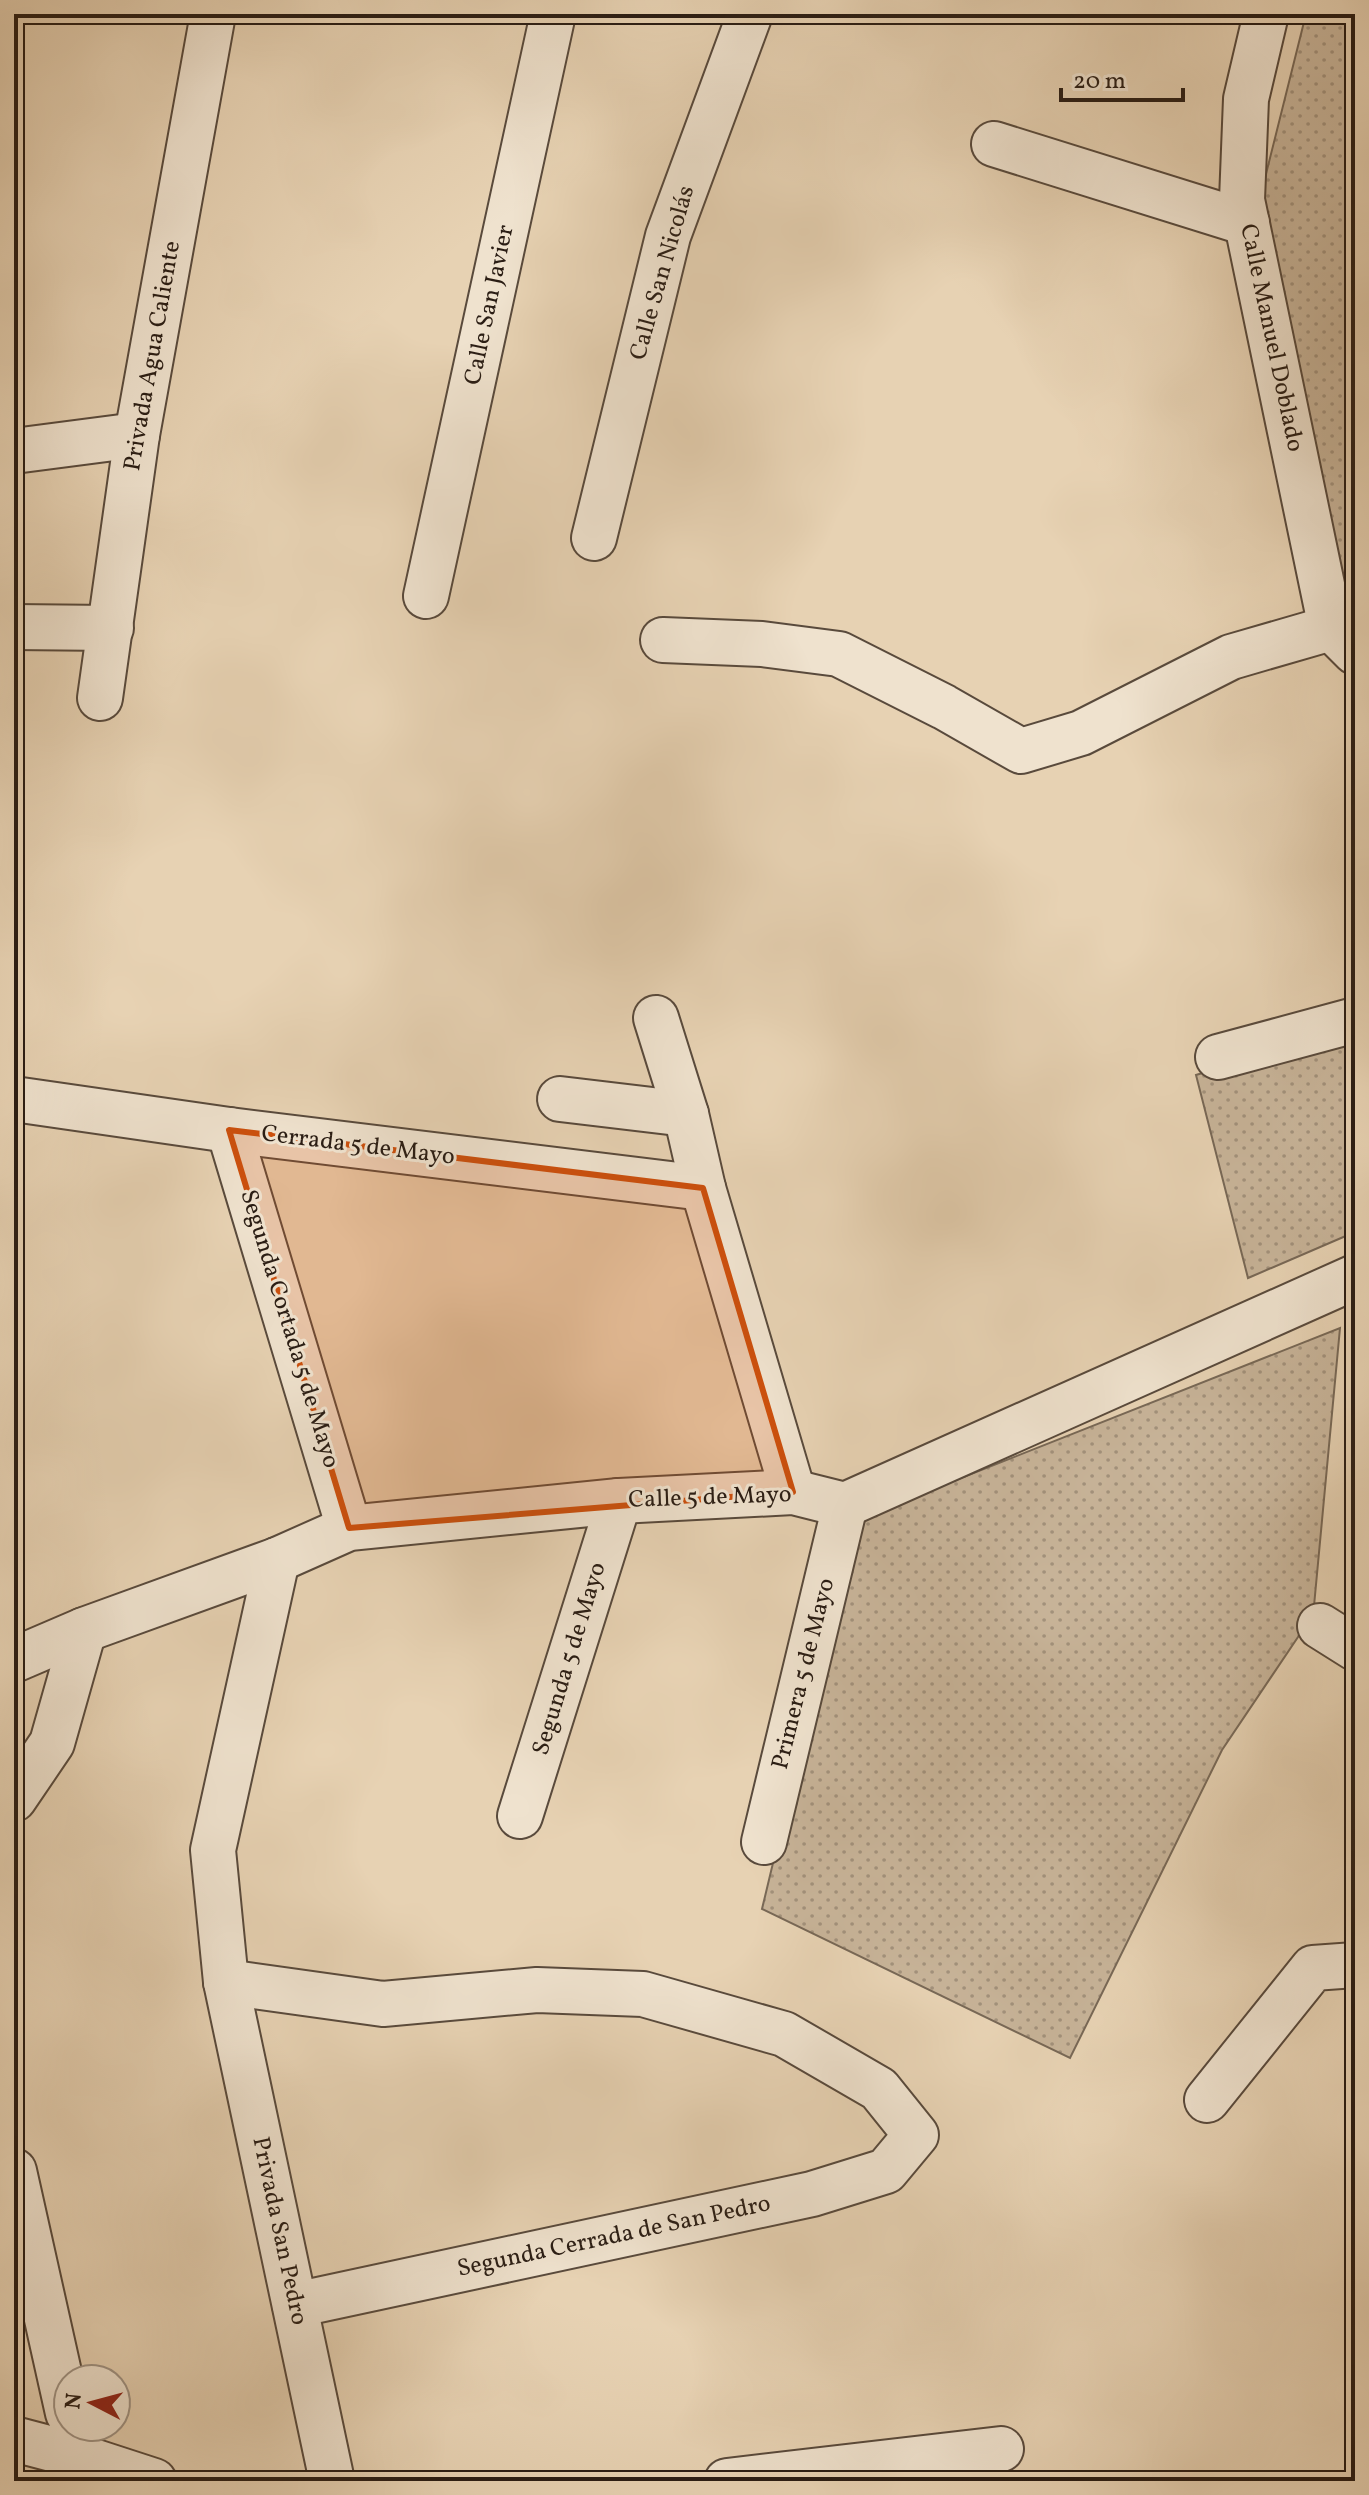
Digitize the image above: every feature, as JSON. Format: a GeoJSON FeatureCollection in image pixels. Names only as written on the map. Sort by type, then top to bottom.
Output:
{"type":"FeatureCollection","features":[{"type":"Feature","properties":{"kind":"street","name":"Privada Agua Caliente"},"geometry":{"type":"LineString","coordinates":[[100,698],[137,435],[213,14]]}},
{"type":"Feature","properties":{"kind":"street","name":"Calle San Javier"},"geometry":{"type":"LineString","coordinates":[[426,596],[553,14]]}},
{"type":"Feature","properties":{"kind":"street","name":"Calle San Nicolás"},"geometry":{"type":"LineString","coordinates":[[594,538],[668,236],[750,14]]}},
{"type":"Feature","properties":{"kind":"street","name":"Calle Manuel Doblado"},"geometry":{"type":"LineString","coordinates":[[1266,14],[1246,99],[1242,200],[1343,640]]}},
{"type":"Feature","properties":{"kind":"street"},"geometry":{"type":"LineString","coordinates":[[994,144],[1247,223]]}},
{"type":"Feature","properties":{"kind":"street"},"geometry":{"type":"LineString","coordinates":[[14,451],[137,435]]}},
{"type":"Feature","properties":{"kind":"street"},"geometry":{"type":"LineString","coordinates":[[14,627],[111,628]]}},
{"type":"Feature","properties":{"kind":"street"},"geometry":{"type":"LineString","coordinates":[[663,640],[762,644],[839,654],[944,707],[1021,751],[1081,733],[1231,657],[1343,640]]}},
{"type":"Feature","properties":{"kind":"street"},"geometry":{"type":"LineString","coordinates":[[656,1018],[793,1492]]}},
{"type":"Feature","properties":{"kind":"street"},"geometry":{"type":"LineString","coordinates":[[1218,1057],[1355,1020]]}},
{"type":"Feature","properties":{"kind":"street","name":"Cerrada 5 de Mayo"},"geometry":{"type":"LineString","coordinates":[[14,1099],[229,1130],[703,1188]]}},
{"type":"Feature","properties":{"kind":"street"},"geometry":{"type":"LineString","coordinates":[[560,1099],[686,1114]]}},
{"type":"Feature","properties":{"kind":"street","name":"Segunda Cortada 5 de Mayo"},"geometry":{"type":"LineString","coordinates":[[229,1130],[349,1528]]}},
{"type":"Feature","properties":{"kind":"street"},"geometry":{"type":"LineString","coordinates":[[845,1505],[1355,1277]]}},
{"type":"Feature","properties":{"kind":"street","name":"Calle 5 de Mayo"},"geometry":{"type":"LineString","coordinates":[[14,1660],[84,1630],[277,1560],[349,1528],[619,1501],[793,1492],[845,1505]]}},
{"type":"Feature","properties":{"kind":"street","name":"Segunda 5 de Mayo"},"geometry":{"type":"LineString","coordinates":[[520,1816],[619,1501]]}},
{"type":"Feature","properties":{"kind":"street","name":"Primera 5 de Mayo"},"geometry":{"type":"LineString","coordinates":[[764,1842],[845,1505]]}},
{"type":"Feature","properties":{"kind":"street","name":"Privada San Pedro"},"geometry":{"type":"LineString","coordinates":[[277,1560],[213,1850],[226,1982],[332,2481]]}},
{"type":"Feature","properties":{"kind":"street"},"geometry":{"type":"LineString","coordinates":[[14,1799],[52,1743],[84,1630]]}},
{"type":"Feature","properties":{"kind":"street"},"geometry":{"type":"LineString","coordinates":[[1207,2100],[1313,1968],[1355,1965]]}},
{"type":"Feature","properties":{"kind":"street","name":"Segunda Cerrada de San Pedro"},"geometry":{"type":"LineString","coordinates":[[226,1982],[383,2004],[537,1990],[643,1994],[784,2034],[879,2089],[916,2135],[886,2171],[812,2194],[295,2305]]}},
{"type":"Feature","properties":{"kind":"street"},"geometry":{"type":"LineString","coordinates":[[14,2171],[55,2363]]}},
{"type":"Feature","properties":{"kind":"street"},"geometry":{"type":"LineString","coordinates":[[14,2439],[52,2434]]}},
{"type":"Feature","properties":{"kind":"street"},"geometry":{"type":"LineString","coordinates":[[90,2443],[154,2481]]}},
{"type":"Feature","properties":{"kind":"street"},"geometry":{"type":"LineString","coordinates":[[727,2481],[1001,2449]]}},
{"type":"Feature","properties":{"kind":"highlighted area"},"geometry":{"type":"Polygon","coordinates":[[[229,1130],[703,1188],[793,1492],[349,1528],[229,1130]]]}},
{"type":"Feature","properties":{"kind":"shaded area"},"geometry":{"type":"Polygon","coordinates":[[[1306,14],[1355,14],[1355,585],[1344,581],[1262,190],[1306,14]]]}},
{"type":"Feature","properties":{"kind":"shaded area"},"geometry":{"type":"Polygon","coordinates":[[[1355,1026],[1355,1232],[1248,1278],[1196,1075],[1355,1026]]]}},
{"type":"Feature","properties":{"kind":"shaded area"},"geometry":{"type":"Polygon","coordinates":[[[1340,1328],[1314,1606],[1298,1637],[1222,1750],[1070,2058],[762,1909],[855,1520],[1340,1328]]]}}]}
